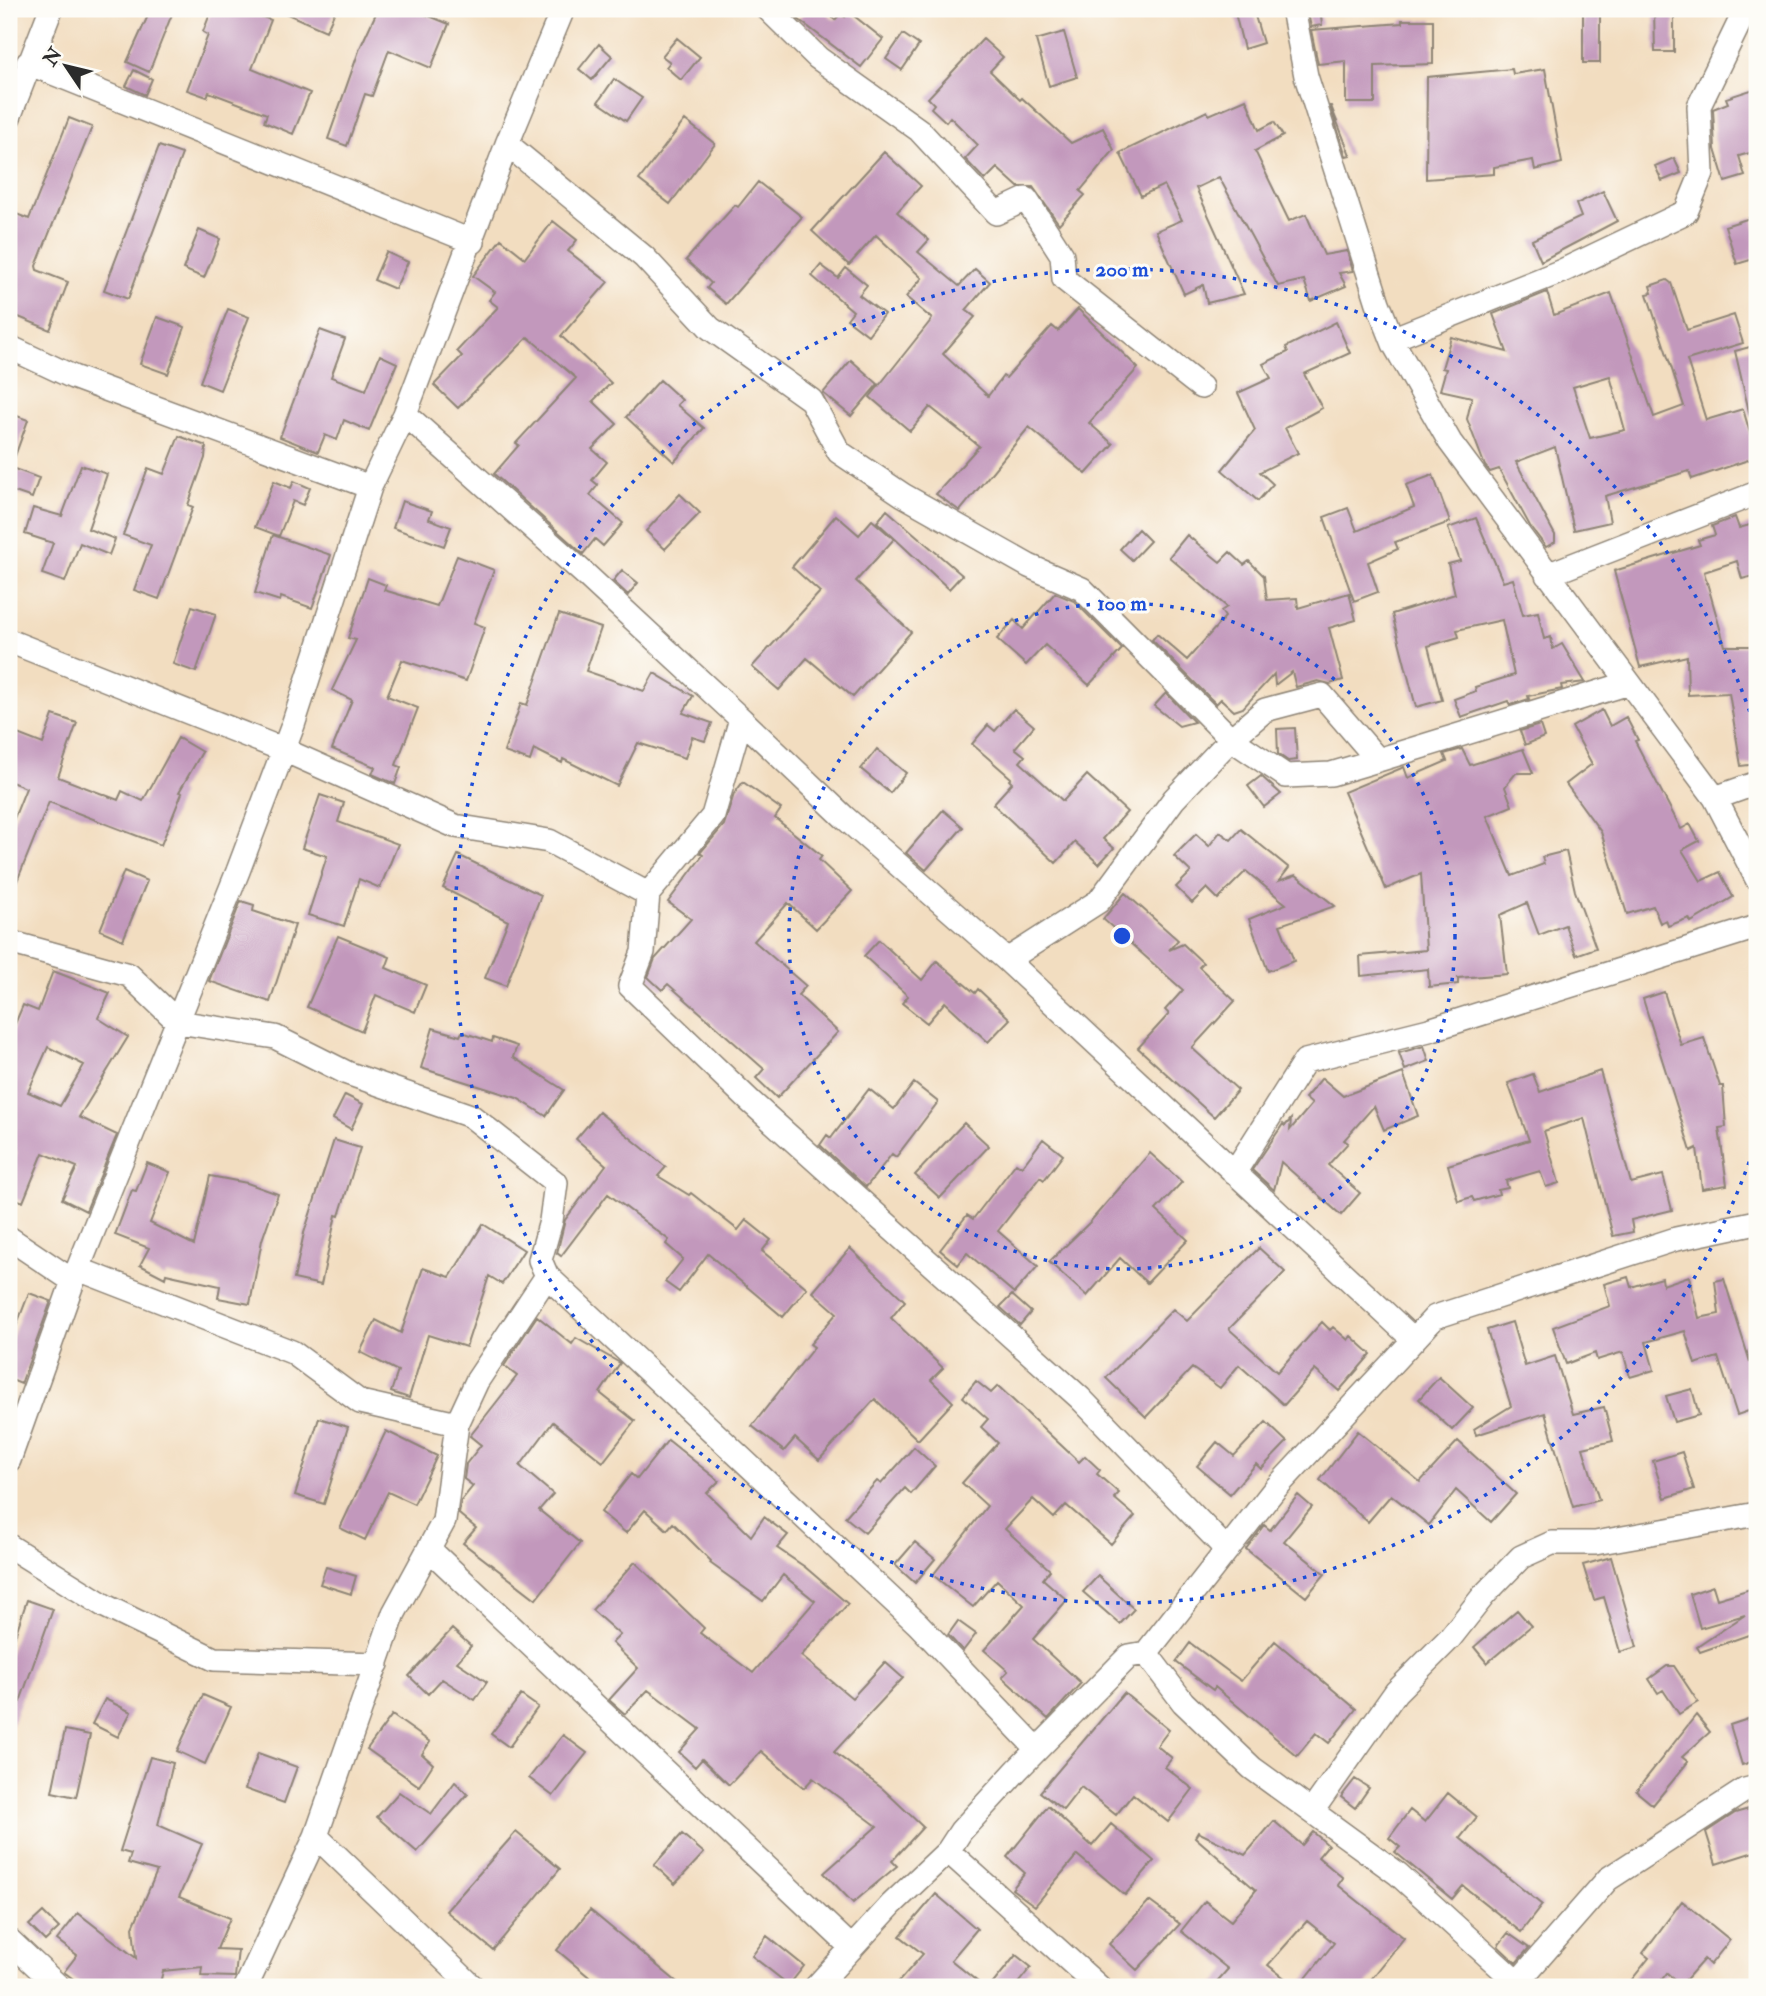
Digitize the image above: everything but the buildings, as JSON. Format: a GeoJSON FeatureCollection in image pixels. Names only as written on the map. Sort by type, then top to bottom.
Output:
{"type":"FeatureCollection","features":[{"type":"Feature","properties":{"kind":"street"},"geometry":{"type":"LineString","coordinates":[[9,117],[51,9]]}},
{"type":"Feature","properties":{"kind":"street"},"geometry":{"type":"LineString","coordinates":[[9,1460],[76,1275],[284,750],[370,487],[405,414],[473,242],[508,144],[563,9]]}},
{"type":"Feature","properties":{"kind":"street"},"geometry":{"type":"LineString","coordinates":[[768,9],[818,58],[919,130],[996,213],[1026,199],[1062,255],[1064,279],[1201,387]]}},
{"type":"Feature","properties":{"kind":"street"},"geometry":{"type":"LineString","coordinates":[[1293,9],[1306,76],[1378,303],[1392,339],[1450,442],[1716,798],[1757,879]]}},
{"type":"Feature","properties":{"kind":"street"},"geometry":{"type":"LineString","coordinates":[[1392,339],[1562,271],[1685,212],[1702,173],[1699,106],[1746,9]]}},
{"type":"Feature","properties":{"kind":"street"},"geometry":{"type":"LineString","coordinates":[[28,63],[473,242]]}},
{"type":"Feature","properties":{"kind":"street"},"geometry":{"type":"LineString","coordinates":[[508,144],[644,257],[710,328],[811,400],[839,453],[903,495],[1029,566],[1082,589],[1231,739],[1286,776],[1331,775],[1629,683]]}},
{"type":"Feature","properties":{"kind":"street"},"geometry":{"type":"LineString","coordinates":[[9,346],[73,377],[370,487]]}},
{"type":"Feature","properties":{"kind":"street"},"geometry":{"type":"LineString","coordinates":[[405,414],[586,575],[844,817],[1007,960],[1414,1340]]}},
{"type":"Feature","properties":{"kind":"street"},"geometry":{"type":"LineString","coordinates":[[1547,575],[1757,493]]}},
{"type":"Feature","properties":{"kind":"street"},"geometry":{"type":"LineString","coordinates":[[9,641],[284,750],[455,826],[549,841],[648,894]]}},
{"type":"Feature","properties":{"kind":"street"},"geometry":{"type":"LineString","coordinates":[[1007,960],[1099,901],[1174,799],[1231,739],[1265,710],[1322,695],[1378,760]]}},
{"type":"Feature","properties":{"kind":"street"},"geometry":{"type":"LineString","coordinates":[[741,719],[713,816],[648,894],[643,952],[630,986],[751,1102],[1080,1398],[1227,1550]]}},
{"type":"Feature","properties":{"kind":"street"},"geometry":{"type":"LineString","coordinates":[[1716,798],[1757,783]]}},
{"type":"Feature","properties":{"kind":"street"},"geometry":{"type":"LineString","coordinates":[[1234,1173],[1305,1060],[1429,1030],[1757,927]]}},
{"type":"Feature","properties":{"kind":"street"},"geometry":{"type":"LineString","coordinates":[[9,942],[129,975],[178,1022],[275,1037],[347,1073],[471,1116],[556,1182],[551,1221],[540,1260],[547,1276],[918,1625],[1037,1749]]}},
{"type":"Feature","properties":{"kind":"street"},"geometry":{"type":"LineString","coordinates":[[816,1987],[892,1904],[948,1851],[961,1830],[1037,1749],[1129,1656],[1146,1653],[1274,1490],[1435,1317],[1676,1239],[1757,1222]]}},
{"type":"Feature","properties":{"kind":"street"},"geometry":{"type":"LineString","coordinates":[[9,1238],[76,1275],[292,1352],[360,1402],[457,1424]]}},
{"type":"Feature","properties":{"kind":"street"},"geometry":{"type":"LineString","coordinates":[[246,1987],[316,1836],[394,1613],[444,1521],[457,1424],[477,1381],[547,1276]]}},
{"type":"Feature","properties":{"kind":"street"},"geometry":{"type":"LineString","coordinates":[[1312,1811],[1396,1692],[1450,1638],[1484,1595],[1521,1557],[1552,1543],[1595,1543],[1757,1514]]}},
{"type":"Feature","properties":{"kind":"street"},"geometry":{"type":"LineString","coordinates":[[9,1546],[105,1606],[214,1659],[377,1664]]}},
{"type":"Feature","properties":{"kind":"street"},"geometry":{"type":"LineString","coordinates":[[429,1549],[852,1948]]}},
{"type":"Feature","properties":{"kind":"street"},"geometry":{"type":"LineString","coordinates":[[1146,1653],[1184,1702],[1252,1768],[1398,1874],[1519,1985],[1608,1879],[1745,1790],[1757,1787]]}},
{"type":"Feature","properties":{"kind":"street"},"geometry":{"type":"LineString","coordinates":[[316,1836],[473,1987]]}},
{"type":"Feature","properties":{"kind":"street"},"geometry":{"type":"LineString","coordinates":[[948,1851],[1099,1987]]}},
{"type":"Feature","properties":{"kind":"street"},"geometry":{"type":"LineString","coordinates":[[9,1940],[59,1987]]}}]}
